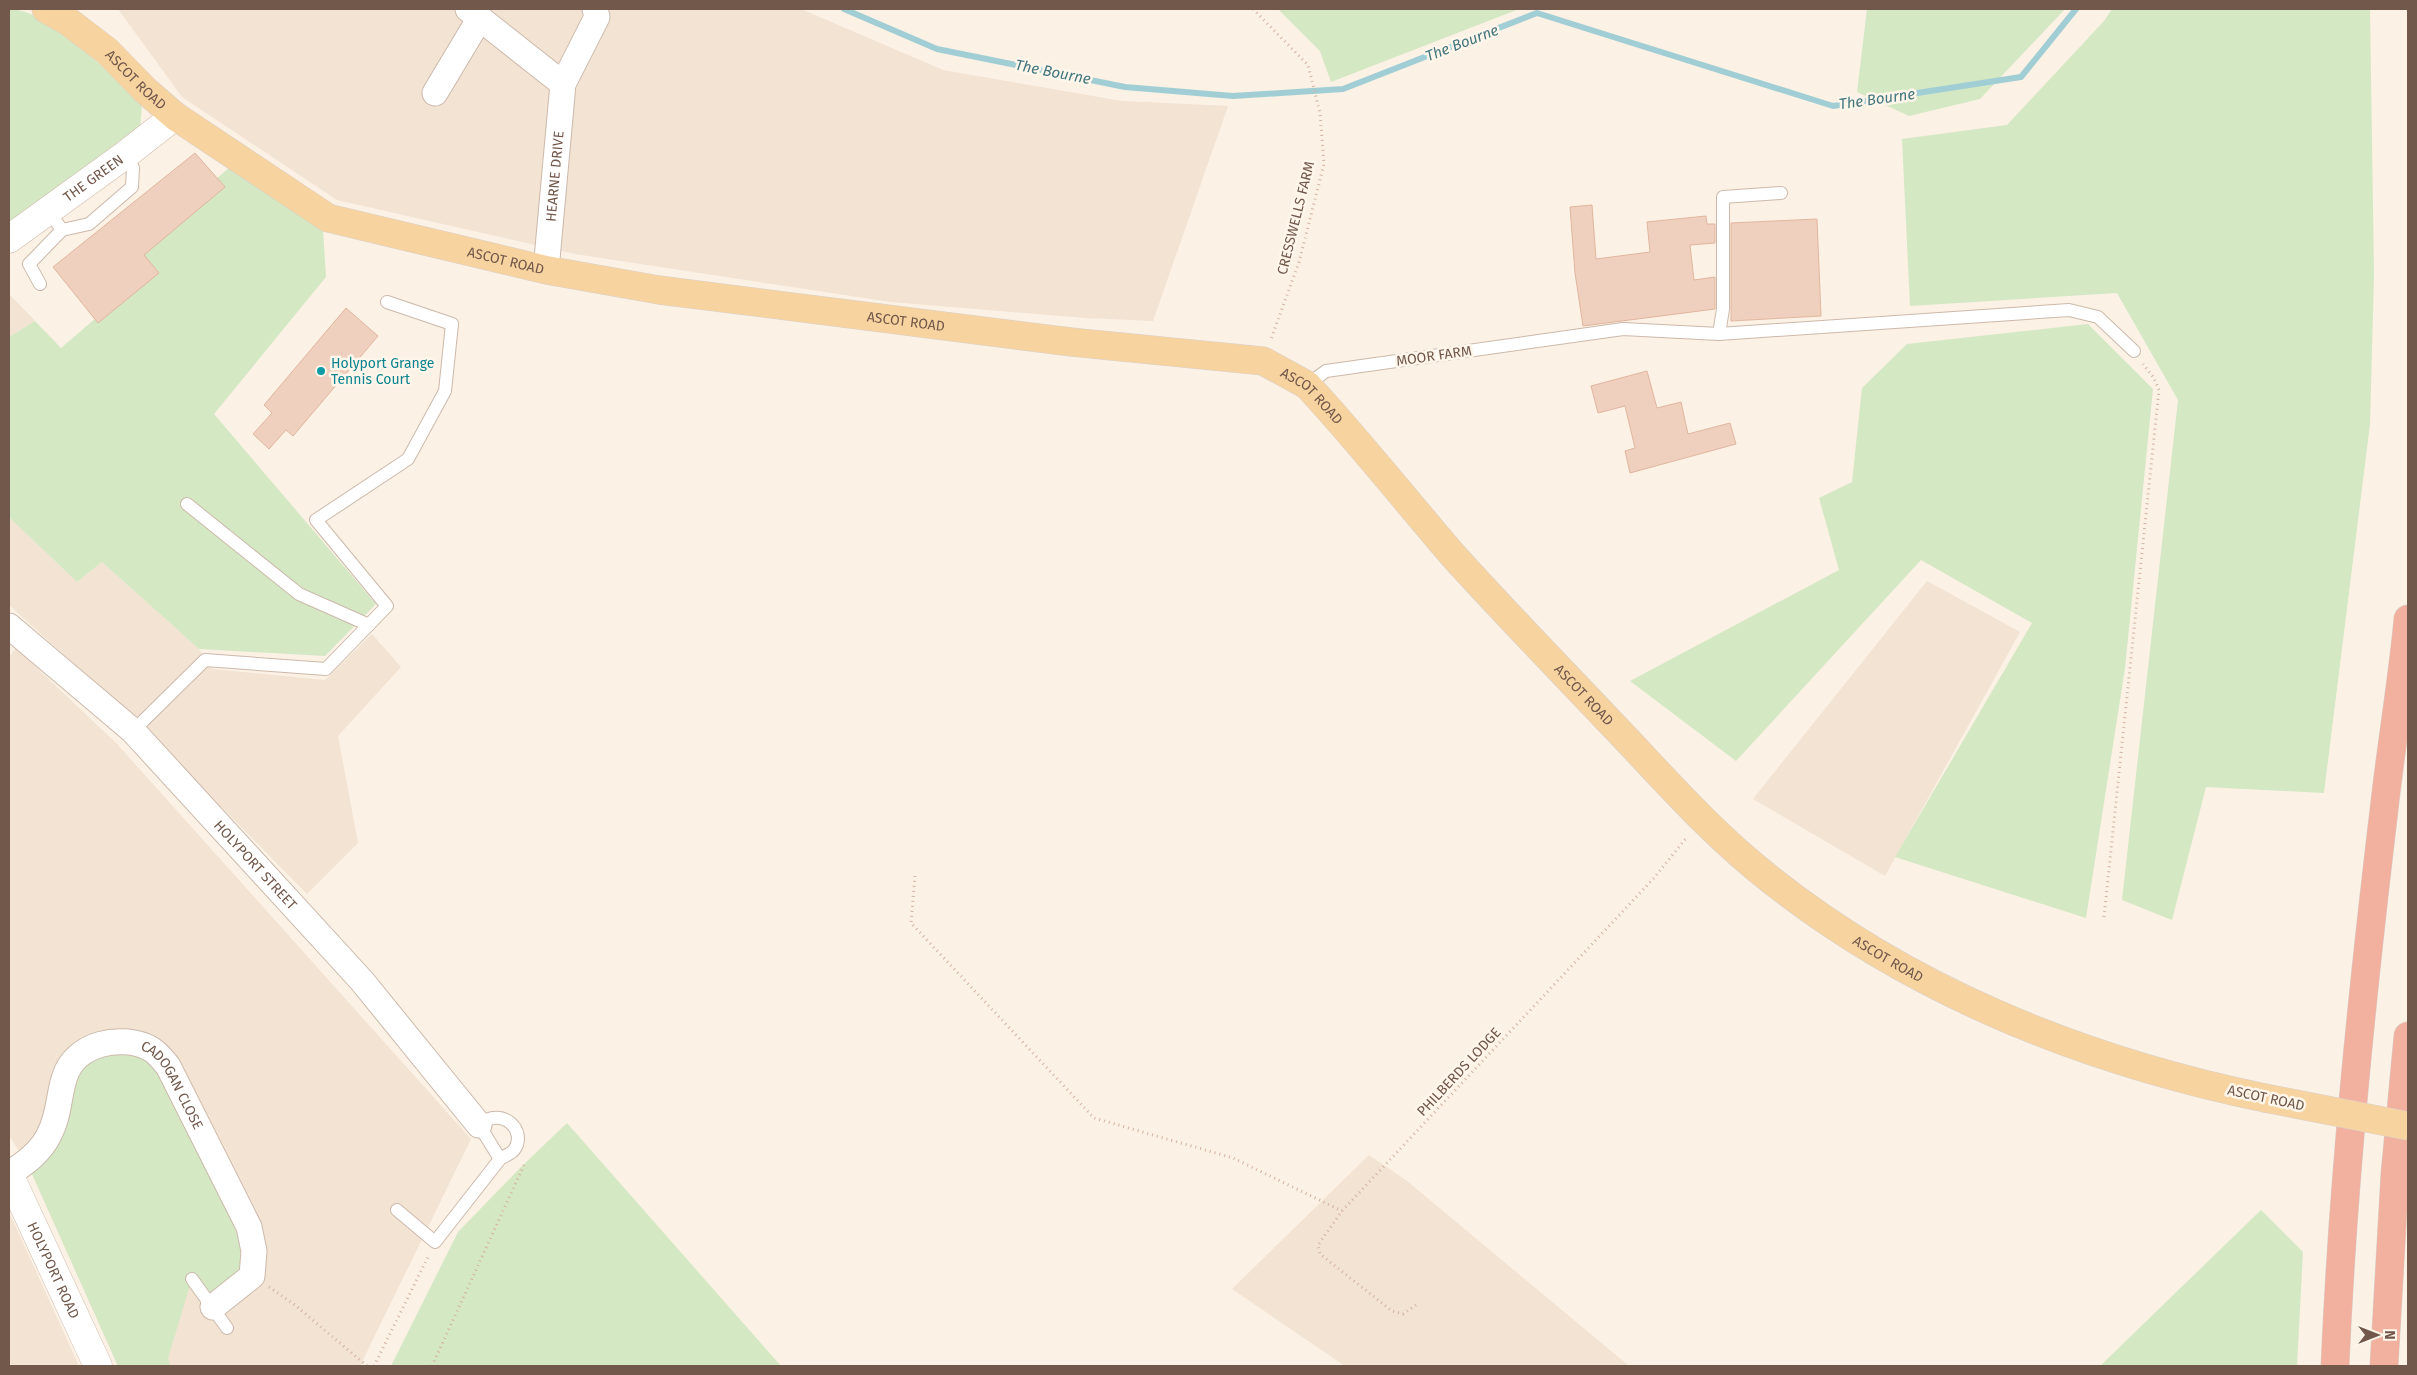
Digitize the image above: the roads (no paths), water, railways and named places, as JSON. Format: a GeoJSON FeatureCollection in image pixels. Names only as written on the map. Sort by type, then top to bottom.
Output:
{"type":"FeatureCollection","features":[{"type":"Feature","properties":{"kind":"highway"},"geometry":{"type":"LineString","coordinates":[[2335,1366],[2346,1177],[2361,1014],[2384,808],[2408,619]]}},
{"type":"Feature","properties":{"kind":"highway"},"geometry":{"type":"LineString","coordinates":[[2384,1366],[2396,1174],[2408,1036]]}},
{"type":"Feature","properties":{"kind":"main road","name":"ASCOT ROAD"},"geometry":{"type":"LineString","coordinates":[[46,9],[70,22],[107,52],[145,90],[175,116],[328,218],[546,270],[659,290],[1071,342],[1263,361],[1307,385],[1522,632],[1701,818],[1756,868],[1815,912],[1877,952],[1953,994],[2012,1022],[2112,1058],[2194,1082],[2408,1126]]}},
{"type":"Feature","properties":{"kind":"street","name":"HEARNE DRIVE"},"geometry":{"type":"LineString","coordinates":[[546,270],[563,84],[597,17],[595,9]]}},
{"type":"Feature","properties":{"kind":"street"},"geometry":{"type":"LineString","coordinates":[[435,93],[474,13],[563,84]]}},
{"type":"Feature","properties":{"kind":"street","name":"THE GREEN"},"geometry":{"type":"LineString","coordinates":[[9,239],[55,220],[127,154],[175,116]]}},
{"type":"Feature","properties":{"kind":"street","name":"HOLYPORT STREET"},"geometry":{"type":"LineString","coordinates":[[9,626],[133,732],[362,981],[479,1125]]}},
{"type":"Feature","properties":{"kind":"street","name":"CADOGAN CLOSE"},"geometry":{"type":"LineString","coordinates":[[9,1174],[35,1156],[49,1136],[60,1109],[65,1075],[79,1055],[100,1044],[126,1040],[151,1048],[168,1066],[250,1227],[254,1252],[252,1276],[213,1307]]}},
{"type":"Feature","properties":{"kind":"street","name":"HOLYPORT ROAD"},"geometry":{"type":"LineString","coordinates":[[9,1174],[98,1366]]}},
{"type":"Feature","properties":{"kind":"lane"},"geometry":{"type":"LineString","coordinates":[[40,284],[29,264],[55,220],[88,224],[132,186],[133,168],[127,154]]}},
{"type":"Feature","properties":{"kind":"lane"},"geometry":{"type":"LineString","coordinates":[[1719,334],[1723,309],[1723,197],[1781,193]]}},
{"type":"Feature","properties":{"kind":"lane"},"geometry":{"type":"LineString","coordinates":[[133,732],[205,660],[326,669],[387,606],[316,520],[408,459],[445,391],[452,324],[387,302]]}},
{"type":"Feature","properties":{"kind":"lane","name":"MOOR FARM"},"geometry":{"type":"LineString","coordinates":[[1307,385],[1326,371],[1623,329],[1719,334],[2069,310],[2098,317],[2134,351]]}},
{"type":"Feature","properties":{"kind":"lane"},"geometry":{"type":"LineString","coordinates":[[187,504],[299,594],[369,625]]}},
{"type":"Feature","properties":{"kind":"lane"},"geometry":{"type":"LineString","coordinates":[[397,1210],[435,1242],[500,1159],[514,1150],[517,1142],[517,1132],[512,1124],[504,1118],[496,1116],[487,1118],[479,1125],[500,1159]]}},
{"type":"Feature","properties":{"kind":"lane"},"geometry":{"type":"LineString","coordinates":[[192,1279],[227,1328]]}},
{"type":"Feature","properties":{"kind":"waterway","name":"The Bourne"},"geometry":{"type":"LineString","coordinates":[[844,9],[937,49],[1125,87],[1233,96],[1343,89],[1537,13],[1833,106],[2021,77],[2076,9]]}},
{"type":"Feature","properties":{"kind":"place","name":"Holyport Grange Tennis Court"},"geometry":{"type":"Point","coordinates":[321,371]}}]}
